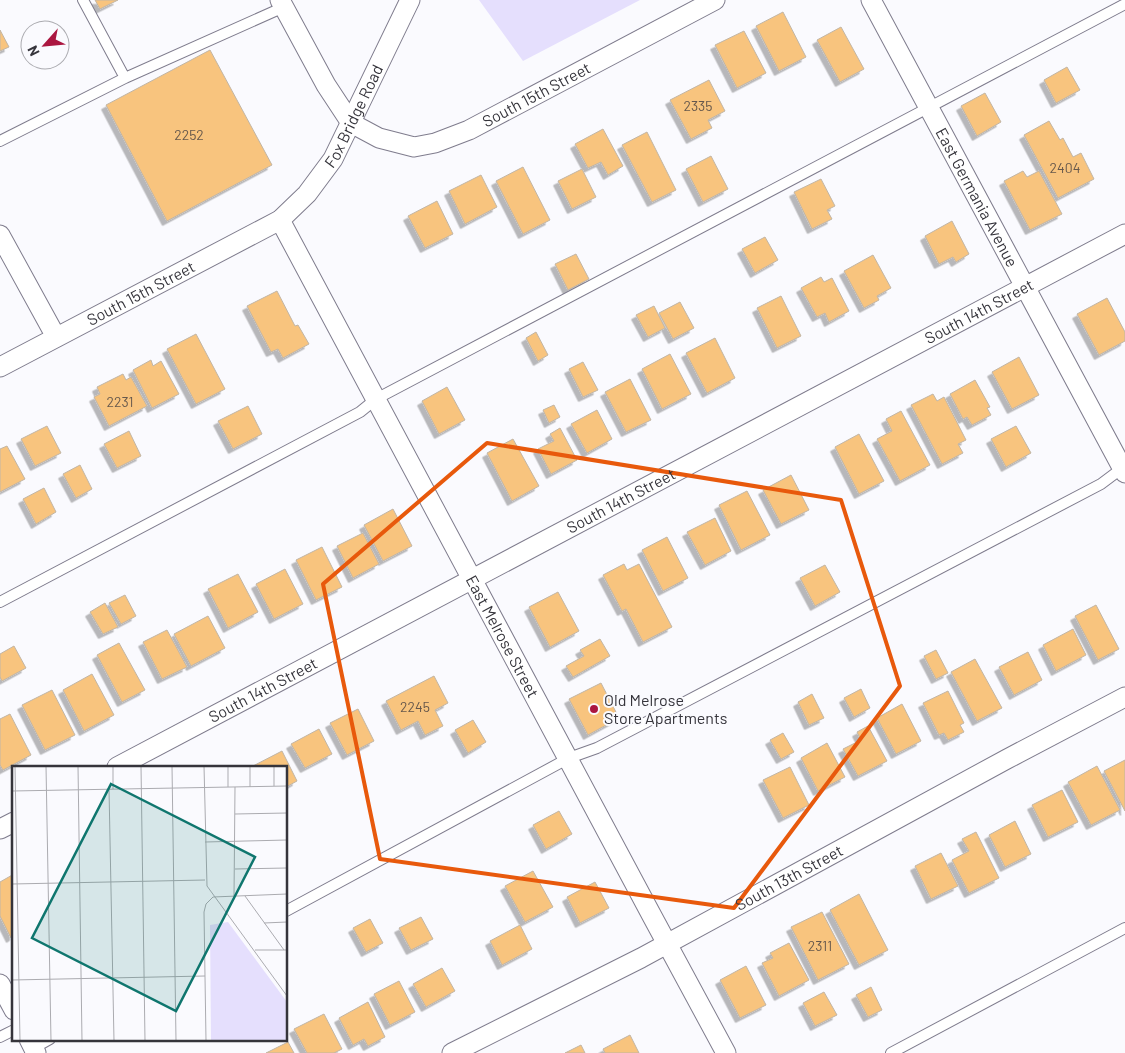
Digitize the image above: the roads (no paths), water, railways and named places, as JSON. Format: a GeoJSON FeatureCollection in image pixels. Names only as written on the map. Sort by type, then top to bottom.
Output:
{"type":"FeatureCollection","features":[{"type":"Feature","properties":{"kind":"street","name":"Fox Bridge Road"},"geometry":{"type":"LineString","coordinates":[[280,220],[307,194],[328,166],[351,123],[410,0]]}},
{"type":"Feature","properties":{"kind":"street","name":"South 15th Street"},"geometry":{"type":"LineString","coordinates":[[351,123],[379,138],[414,147],[435,143],[469,130],[500,115],[715,0]]}},
{"type":"Feature","properties":{"kind":"street","name":"East Germania Avenue"},"geometry":{"type":"LineString","coordinates":[[871,0],[1024,287],[1124,469]]}},
{"type":"Feature","properties":{"kind":"street"},"geometry":{"type":"LineString","coordinates":[[282,3],[326,85],[351,123]]}},
{"type":"Feature","properties":{"kind":"street","name":"South 15th Street"},"geometry":{"type":"LineString","coordinates":[[0,367],[280,220]]}},
{"type":"Feature","properties":{"kind":"street","name":"East Melrose Street"},"geometry":{"type":"LineString","coordinates":[[280,220],[726,1053]]}},
{"type":"Feature","properties":{"kind":"street","name":"South 14th Street"},"geometry":{"type":"LineString","coordinates":[[119,766],[1125,234]]}},
{"type":"Feature","properties":{"kind":"street"},"geometry":{"type":"LineString","coordinates":[[0,235],[56,337]]}},
{"type":"Feature","properties":{"kind":"street","name":"South 13th Street"},"geometry":{"type":"LineString","coordinates":[[452,1053],[641,958],[1125,697]]}},
{"type":"Feature","properties":{"kind":"street"},"geometry":{"type":"LineString","coordinates":[[0,829],[12,823]]}},
{"type":"Feature","properties":{"kind":"street"},"geometry":{"type":"LineString","coordinates":[[0,984],[12,1006]]}},
{"type":"Feature","properties":{"kind":"lane"},"geometry":{"type":"LineString","coordinates":[[83,0],[125,78]]}},
{"type":"Feature","properties":{"kind":"lane"},"geometry":{"type":"LineString","coordinates":[[0,141],[125,78],[282,3]]}},
{"type":"Feature","properties":{"kind":"lane"},"geometry":{"type":"LineString","coordinates":[[0,602],[360,412],[376,399],[1125,4]]}},
{"type":"Feature","properties":{"kind":"lane"},"geometry":{"type":"LineString","coordinates":[[288,910],[569,758],[597,748],[1101,484],[1124,469]]}},
{"type":"Feature","properties":{"kind":"lane"},"geometry":{"type":"LineString","coordinates":[[891,1053],[1125,928]]}},
{"type":"Feature","properties":{"kind":"lane"},"geometry":{"type":"LineString","coordinates":[[0,1037],[12,1031]]}},
{"type":"Feature","properties":{"kind":"place","name":"Old Melrose Store Apartments"},"geometry":{"type":"Point","coordinates":[594,709]}}]}
